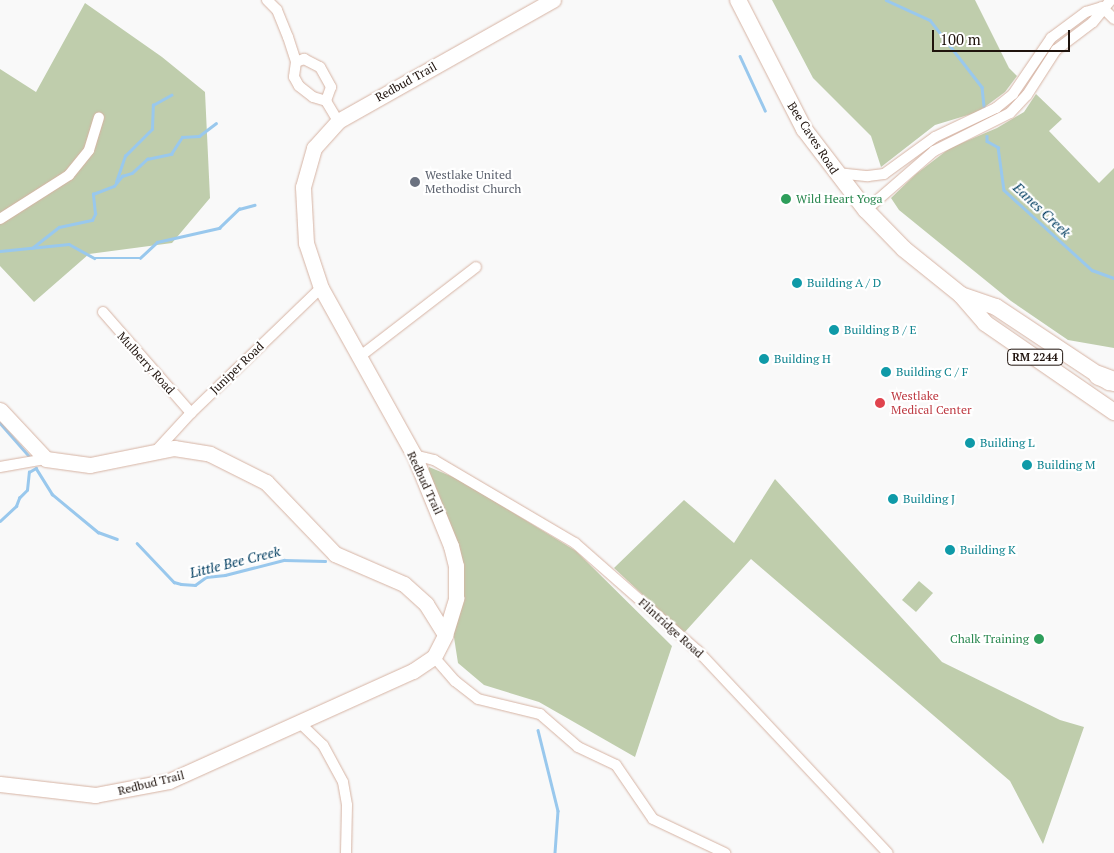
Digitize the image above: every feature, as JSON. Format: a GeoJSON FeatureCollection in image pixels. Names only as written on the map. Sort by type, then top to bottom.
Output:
{"type":"FeatureCollection","features":[{"type":"Feature","properties":{"kind":"main road","name":"Bee Caves Road"},"geometry":{"type":"LineString","coordinates":[[738,0],[788,100],[834,173],[866,210],[904,249],[961,295],[985,323],[1114,412]]}},
{"type":"Feature","properties":{"kind":"main road","name":"Bee Caves Road"},"geometry":{"type":"LineString","coordinates":[[961,295],[996,307],[1109,381]]}},
{"type":"Feature","properties":{"kind":"street"},"geometry":{"type":"LineString","coordinates":[[267,0],[283,23],[296,62],[294,77],[299,86],[313,97],[326,100],[338,121]]}},
{"type":"Feature","properties":{"kind":"street","name":"Redbud Trail"},"geometry":{"type":"LineString","coordinates":[[0,784],[70,794],[127,791],[169,781],[206,767],[413,671],[434,657],[445,635],[456,598],[456,566],[451,546],[414,456],[358,358],[321,288],[306,242],[303,187],[314,148],[338,121],[553,0]]}},
{"type":"Feature","properties":{"kind":"street"},"geometry":{"type":"LineString","coordinates":[[834,173],[868,176],[884,174],[935,137],[996,108],[1013,94],[1051,38],[1084,14],[1102,7],[1111,0]]}},
{"type":"Feature","properties":{"kind":"street"},"geometry":{"type":"LineString","coordinates":[[1102,7],[1114,19]]}},
{"type":"Feature","properties":{"kind":"street"},"geometry":{"type":"LineString","coordinates":[[866,210],[934,151],[995,122],[1016,107],[1056,50],[1093,22],[1102,7]]}},
{"type":"Feature","properties":{"kind":"street"},"geometry":{"type":"LineString","coordinates":[[296,62],[304,59],[320,66],[331,87],[326,100]]}},
{"type":"Feature","properties":{"kind":"street"},"geometry":{"type":"LineString","coordinates":[[0,219],[69,174],[89,150],[99,118]]}},
{"type":"Feature","properties":{"kind":"street"},"geometry":{"type":"LineString","coordinates":[[358,358],[476,267]]}},
{"type":"Feature","properties":{"kind":"street","name":"Juniper Road"},"geometry":{"type":"LineString","coordinates":[[156,451],[191,413],[321,288]]}},
{"type":"Feature","properties":{"kind":"street","name":"Mulberry Road"},"geometry":{"type":"LineString","coordinates":[[102,312],[191,413]]}},
{"type":"Feature","properties":{"kind":"street"},"geometry":{"type":"LineString","coordinates":[[0,410],[46,459]]}},
{"type":"Feature","properties":{"kind":"street"},"geometry":{"type":"LineString","coordinates":[[0,467],[46,459],[90,465],[174,448],[210,454],[266,482],[335,554],[404,584],[426,604],[445,635]]}},
{"type":"Feature","properties":{"kind":"street","name":"Flintridge Road"},"geometry":{"type":"LineString","coordinates":[[414,456],[434,460],[575,543],[698,652],[888,853]]}},
{"type":"Feature","properties":{"kind":"street"},"geometry":{"type":"LineString","coordinates":[[426,604],[441,607],[456,598]]}},
{"type":"Feature","properties":{"kind":"street"},"geometry":{"type":"LineString","coordinates":[[434,657],[455,681],[478,699],[540,714],[578,747],[616,765],[627,777],[653,819],[726,853]]}},
{"type":"Feature","properties":{"kind":"street"},"geometry":{"type":"LineString","coordinates":[[300,723],[323,745],[343,782],[347,805],[346,853]]}},
{"type":"Feature","properties":{"kind":"green space"},"geometry":{"type":"Polygon","coordinates":[[[772,0],[975,0],[1009,68],[1017,76],[1005,92],[978,112],[935,125],[881,167],[871,136],[813,78],[772,0]]]}},
{"type":"Feature","properties":{"kind":"green space"},"geometry":{"type":"Polygon","coordinates":[[[85,3],[162,57],[205,92],[210,198],[172,243],[89,254],[34,302],[0,266],[0,69],[36,92],[85,3]]]}},
{"type":"Feature","properties":{"kind":"green space"},"geometry":{"type":"Polygon","coordinates":[[[1036,94],[1062,119],[1049,131],[1099,183],[1114,168],[1114,348],[1068,340],[1011,301],[899,210],[891,198],[916,174],[950,148],[997,128],[1024,112],[1036,94]]]}},
{"type":"Feature","properties":{"kind":"green space"},"geometry":{"type":"Polygon","coordinates":[[[429,467],[458,479],[576,551],[672,646],[635,757],[539,702],[484,685],[458,663],[453,631],[462,581],[428,474],[429,467]]]}},
{"type":"Feature","properties":{"kind":"green space"},"geometry":{"type":"Polygon","coordinates":[[[775,479],[942,662],[1060,720],[1084,727],[1043,844],[1010,781],[751,559],[684,633],[614,568],[684,500],[734,543],[775,479]]]}},
{"type":"Feature","properties":{"kind":"green space"},"geometry":{"type":"Polygon","coordinates":[[[919,581],[933,593],[916,612],[902,600],[919,581]]]}},
{"type":"Feature","properties":{"kind":"waterway","name":"Eanes Creek"},"geometry":{"type":"LineString","coordinates":[[886,0],[930,20],[982,87],[984,107]]}},
{"type":"Feature","properties":{"kind":"waterway"},"geometry":{"type":"LineString","coordinates":[[740,56],[765,110]]}},
{"type":"Feature","properties":{"kind":"waterway"},"geometry":{"type":"LineString","coordinates":[[116,182],[125,156],[152,129],[153,105],[171,95]]}},
{"type":"Feature","properties":{"kind":"waterway"},"geometry":{"type":"LineString","coordinates":[[32,248],[59,227],[92,220],[95,214],[93,194],[114,186],[122,176],[132,173],[147,159],[171,154],[182,137],[199,136],[216,123]]}},
{"type":"Feature","properties":{"kind":"waterway","name":"Eanes Creek"},"geometry":{"type":"LineString","coordinates":[[987,136],[987,141],[998,147],[1004,190],[1092,270],[1114,278]]}},
{"type":"Feature","properties":{"kind":"waterway"},"geometry":{"type":"LineString","coordinates":[[0,251],[69,244],[94,258],[140,258],[157,242],[219,228],[239,209],[254,205]]}},
{"type":"Feature","properties":{"kind":"waterway","name":"Little Bee Creek"},"geometry":{"type":"LineString","coordinates":[[0,423],[29,456]]}},
{"type":"Feature","properties":{"kind":"waterway","name":"Little Bee Creek"},"geometry":{"type":"LineString","coordinates":[[0,521],[16,506],[19,498],[27,490],[29,472],[36,468],[52,494],[98,532],[117,539]]}},
{"type":"Feature","properties":{"kind":"waterway","name":"Little Bee Creek"},"geometry":{"type":"LineString","coordinates":[[137,543],[174,582],[181,584],[195,585],[206,577],[225,575],[284,560],[325,561]]}},
{"type":"Feature","properties":{"kind":"waterway"},"geometry":{"type":"LineString","coordinates":[[538,730],[558,811],[555,853]]}},
{"type":"Feature","properties":{"kind":"place","name":"Westlake United Methodist Church"},"geometry":{"type":"Point","coordinates":[415,182]}},
{"type":"Feature","properties":{"kind":"place","name":"Wild Heart Yoga"},"geometry":{"type":"Point","coordinates":[786,199]}},
{"type":"Feature","properties":{"kind":"place","name":"Building A / D"},"geometry":{"type":"Point","coordinates":[797,283]}},
{"type":"Feature","properties":{"kind":"place","name":"Building B / E"},"geometry":{"type":"Point","coordinates":[834,330]}},
{"type":"Feature","properties":{"kind":"place","name":"Building H"},"geometry":{"type":"Point","coordinates":[764,359]}},
{"type":"Feature","properties":{"kind":"place","name":"Building C / F"},"geometry":{"type":"Point","coordinates":[886,372]}},
{"type":"Feature","properties":{"kind":"place","name":"Westlake Medical Center"},"geometry":{"type":"Point","coordinates":[880,403]}},
{"type":"Feature","properties":{"kind":"place","name":"Building L"},"geometry":{"type":"Point","coordinates":[970,443]}},
{"type":"Feature","properties":{"kind":"place","name":"Building M"},"geometry":{"type":"Point","coordinates":[1027,465]}},
{"type":"Feature","properties":{"kind":"place","name":"Building J"},"geometry":{"type":"Point","coordinates":[893,499]}},
{"type":"Feature","properties":{"kind":"place","name":"Building K"},"geometry":{"type":"Point","coordinates":[950,550]}},
{"type":"Feature","properties":{"kind":"place","name":"Chalk Training"},"geometry":{"type":"Point","coordinates":[1039,639]}}]}
